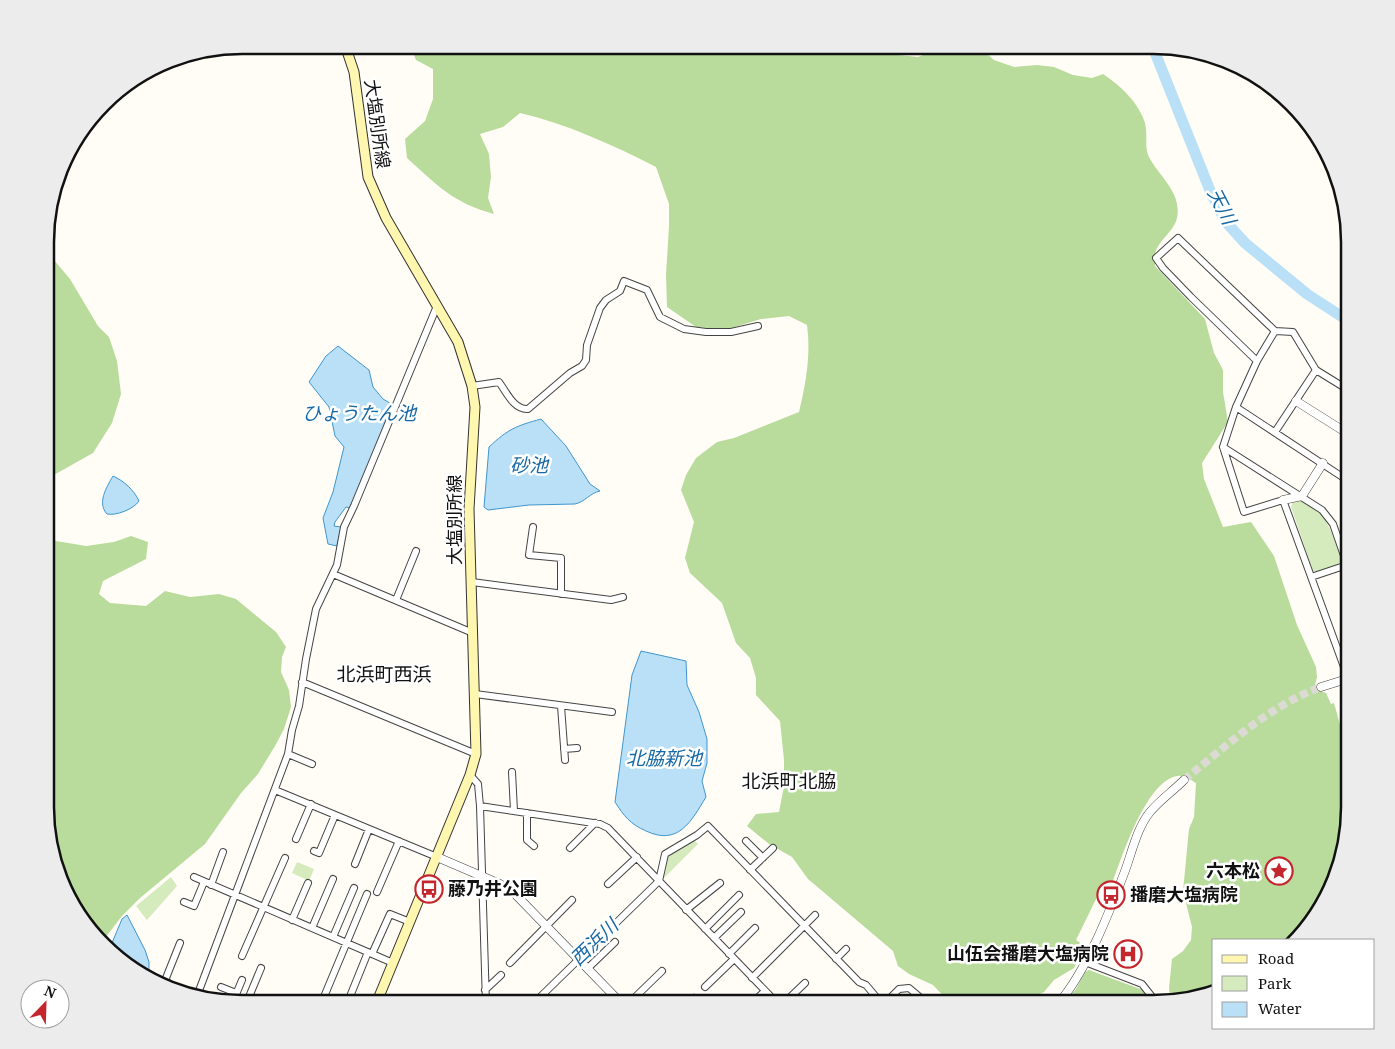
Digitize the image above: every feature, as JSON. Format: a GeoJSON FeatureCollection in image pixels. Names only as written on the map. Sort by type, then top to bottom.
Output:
{"type":"FeatureCollection","features":[{"type":"Feature","properties":{"kind":"main road","name":"大塩別所線"},"geometry":{"type":"LineString","coordinates":[[348,54],[354,72],[368,177],[386,218],[458,342],[472,386],[475,407],[469,509],[476,754],[470,776],[380,995]]}},
{"type":"Feature","properties":{"kind":"street"},"geometry":{"type":"LineString","coordinates":[[1256,361],[1191,297],[1156,258],[1178,238],[1275,331],[1293,332],[1316,370],[1341,385]]}},
{"type":"Feature","properties":{"kind":"street"},"geometry":{"type":"LineString","coordinates":[[472,386],[499,382],[516,406],[522,410],[528,409],[570,373],[582,366],[586,360],[587,345],[600,308],[606,300],[620,291],[624,281],[647,290],[660,317],[684,329],[731,332],[758,326]]}},
{"type":"Feature","properties":{"kind":"street"},"geometry":{"type":"LineString","coordinates":[[199,991],[288,754],[299,706],[316,609],[339,554],[344,527],[437,306]]}},
{"type":"Feature","properties":{"kind":"street"},"geometry":{"type":"LineString","coordinates":[[1275,331],[1256,361],[1236,407],[1223,447],[1244,512],[1302,496],[1323,463]]}},
{"type":"Feature","properties":{"kind":"street"},"geometry":{"type":"LineString","coordinates":[[1276,432],[1316,370]]}},
{"type":"Feature","properties":{"kind":"street"},"geometry":{"type":"LineString","coordinates":[[1296,401],[1341,429]]}},
{"type":"Feature","properties":{"kind":"street"},"geometry":{"type":"LineString","coordinates":[[1236,407],[1341,476]]}},
{"type":"Feature","properties":{"kind":"street"},"geometry":{"type":"LineString","coordinates":[[1223,447],[1322,510],[1332,524],[1341,547]]}},
{"type":"Feature","properties":{"kind":"street"},"geometry":{"type":"LineString","coordinates":[[1283,500],[1341,657]]}},
{"type":"Feature","properties":{"kind":"street"},"geometry":{"type":"LineString","coordinates":[[533,527],[529,555],[561,558],[561,594]]}},
{"type":"Feature","properties":{"kind":"street"},"geometry":{"type":"LineString","coordinates":[[396,600],[416,551]]}},
{"type":"Feature","properties":{"kind":"street"},"geometry":{"type":"LineString","coordinates":[[1311,577],[1341,567]]}},
{"type":"Feature","properties":{"kind":"street"},"geometry":{"type":"LineString","coordinates":[[332,574],[473,633]]}},
{"type":"Feature","properties":{"kind":"street"},"geometry":{"type":"LineString","coordinates":[[472,582],[611,600],[623,597]]}},
{"type":"Feature","properties":{"kind":"street"},"geometry":{"type":"LineString","coordinates":[[1321,686],[1341,680]]}},
{"type":"Feature","properties":{"kind":"street"},"geometry":{"type":"LineString","coordinates":[[302,682],[476,754]]}},
{"type":"Feature","properties":{"kind":"street"},"geometry":{"type":"LineString","coordinates":[[475,694],[612,712]]}},
{"type":"Feature","properties":{"kind":"street"},"geometry":{"type":"LineString","coordinates":[[562,706],[562,747],[565,760]]}},
{"type":"Feature","properties":{"kind":"street"},"geometry":{"type":"LineString","coordinates":[[562,747],[577,748]]}},
{"type":"Feature","properties":{"kind":"street"},"geometry":{"type":"LineString","coordinates":[[288,754],[312,764]]}},
{"type":"Feature","properties":{"kind":"street"},"geometry":{"type":"LineString","coordinates":[[512,772],[514,811]]}},
{"type":"Feature","properties":{"kind":"street"},"geometry":{"type":"LineString","coordinates":[[470,776],[478,784],[480,806],[485,995]]}},
{"type":"Feature","properties":{"kind":"street"},"geometry":{"type":"LineString","coordinates":[[1065,995],[1074,982],[1116,895],[1143,824],[1150,812],[1184,780]]}},
{"type":"Feature","properties":{"kind":"street"},"geometry":{"type":"LineString","coordinates":[[275,790],[500,884],[515,894],[614,995]]}},
{"type":"Feature","properties":{"kind":"street"},"geometry":{"type":"LineString","coordinates":[[296,839],[311,804]]}},
{"type":"Feature","properties":{"kind":"street"},"geometry":{"type":"LineString","coordinates":[[480,806],[595,823],[608,828],[769,995]]}},
{"type":"Feature","properties":{"kind":"street"},"geometry":{"type":"LineString","coordinates":[[526,813],[527,840],[534,846]]}},
{"type":"Feature","properties":{"kind":"street"},"geometry":{"type":"LineString","coordinates":[[314,851],[319,853],[335,815]]}},
{"type":"Feature","properties":{"kind":"street"},"geometry":{"type":"LineString","coordinates":[[570,848],[595,823]]}},
{"type":"Feature","properties":{"kind":"street"},"geometry":{"type":"LineString","coordinates":[[542,995],[659,881],[665,854],[697,835],[708,826],[836,959],[875,995]]}},
{"type":"Feature","properties":{"kind":"street"},"geometry":{"type":"LineString","coordinates":[[355,864],[369,829]]}},
{"type":"Feature","properties":{"kind":"street"},"geometry":{"type":"LineString","coordinates":[[377,892],[399,841]]}},
{"type":"Feature","properties":{"kind":"street"},"geometry":{"type":"LineString","coordinates":[[746,841],[763,858]]}},
{"type":"Feature","properties":{"kind":"street"},"geometry":{"type":"LineString","coordinates":[[750,870],[773,848]]}},
{"type":"Feature","properties":{"kind":"street"},"geometry":{"type":"LineString","coordinates":[[211,885],[224,852]]}},
{"type":"Feature","properties":{"kind":"street"},"geometry":{"type":"LineString","coordinates":[[608,884],[636,857]]}},
{"type":"Feature","properties":{"kind":"street"},"geometry":{"type":"LineString","coordinates":[[242,956],[285,858]]}},
{"type":"Feature","properties":{"kind":"street"},"geometry":{"type":"LineString","coordinates":[[194,878],[393,963]]}},
{"type":"Feature","properties":{"kind":"street"},"geometry":{"type":"LineString","coordinates":[[312,928],[334,879]]}},
{"type":"Feature","properties":{"kind":"street"},"geometry":{"type":"LineString","coordinates":[[184,902],[194,906],[204,882]]}},
{"type":"Feature","properties":{"kind":"street"},"geometry":{"type":"LineString","coordinates":[[292,920],[308,883]]}},
{"type":"Feature","properties":{"kind":"street"},"geometry":{"type":"LineString","coordinates":[[686,910],[720,883]]}},
{"type":"Feature","properties":{"kind":"street"},"geometry":{"type":"LineString","coordinates":[[333,937],[354,888]]}},
{"type":"Feature","properties":{"kind":"street"},"geometry":{"type":"LineString","coordinates":[[325,995],[367,894]]}},
{"type":"Feature","properties":{"kind":"street"},"geometry":{"type":"LineString","coordinates":[[705,929],[739,895]]}},
{"type":"Feature","properties":{"kind":"street"},"geometry":{"type":"LineString","coordinates":[[510,963],[572,900]]}},
{"type":"Feature","properties":{"kind":"street"},"geometry":{"type":"LineString","coordinates":[[714,938],[741,912]]}},
{"type":"Feature","properties":{"kind":"street"},"geometry":{"type":"LineString","coordinates":[[351,994],[358,985],[370,954],[390,914],[410,922]]}},
{"type":"Feature","properties":{"kind":"street"},"geometry":{"type":"LineString","coordinates":[[752,978],[815,914]]}},
{"type":"Feature","properties":{"kind":"street"},"geometry":{"type":"LineString","coordinates":[[705,987],[755,928]]}},
{"type":"Feature","properties":{"kind":"street"},"geometry":{"type":"LineString","coordinates":[[588,968],[615,942]]}},
{"type":"Feature","properties":{"kind":"street"},"geometry":{"type":"LineString","coordinates":[[166,979],[180,943]]}},
{"type":"Feature","properties":{"kind":"street"},"geometry":{"type":"LineString","coordinates":[[836,959],[846,949]]}},
{"type":"Feature","properties":{"kind":"street"},"geometry":{"type":"LineString","coordinates":[[1084,962],[1142,984],[1151,995]]}},
{"type":"Feature","properties":{"kind":"street"},"geometry":{"type":"LineString","coordinates":[[250,995],[261,968]]}},
{"type":"Feature","properties":{"kind":"street"},"geometry":{"type":"LineString","coordinates":[[637,995],[662,971]]}},
{"type":"Feature","properties":{"kind":"street"},"geometry":{"type":"LineString","coordinates":[[485,990],[501,976]]}},
{"type":"Feature","properties":{"kind":"street"},"geometry":{"type":"LineString","coordinates":[[221,986],[236,993],[242,980]]}},
{"type":"Feature","properties":{"kind":"street"},"geometry":{"type":"LineString","coordinates":[[792,995],[805,983]]}},
{"type":"Feature","properties":{"kind":"street"},"geometry":{"type":"LineString","coordinates":[[893,995],[899,989],[909,988],[917,995]]}},
{"type":"Feature","properties":{"kind":"street"},"geometry":{"type":"LineString","coordinates":[[761,995],[765,991]]}},
{"type":"Feature","properties":{"kind":"green space"},"geometry":{"type":"Polygon","coordinates":[[[414,54],[889,54],[918,57],[926,54],[987,54],[994,60],[1014,67],[1037,65],[1054,67],[1073,75],[1092,78],[1103,74],[1122,89],[1134,102],[1142,116],[1146,127],[1146,145],[1149,157],[1173,193],[1178,209],[1173,228],[1159,244],[1155,254],[1155,266],[1205,319],[1214,353],[1223,370],[1223,392],[1228,422],[1202,463],[1204,479],[1223,527],[1251,522],[1274,556],[1297,625],[1316,667],[1317,677],[1314,689],[1326,693],[1331,704],[1334,703],[1341,728],[1341,819],[1335,856],[1327,879],[1310,912],[1287,939],[1212,939],[1212,985],[1190,992],[1170,995],[1172,959],[1183,951],[1191,940],[1192,927],[1183,891],[1189,829],[1194,817],[1196,783],[1185,777],[1178,776],[1166,781],[1155,791],[1136,824],[1110,889],[1099,893],[1076,940],[1086,947],[1074,968],[1054,980],[1044,992],[1038,995],[942,995],[933,985],[909,974],[898,966],[893,951],[808,879],[792,857],[769,844],[747,826],[756,814],[779,812],[784,786],[784,760],[780,721],[756,695],[756,678],[750,658],[736,643],[722,603],[690,573],[685,558],[694,522],[681,490],[686,475],[696,458],[717,442],[734,438],[799,412],[807,369],[807,325],[789,316],[761,319],[725,330],[696,327],[667,307],[666,275],[669,204],[656,167],[572,129],[520,113],[503,127],[480,134],[489,154],[491,177],[488,198],[494,214],[456,199],[427,177],[407,158],[405,139],[425,121],[433,99],[433,69],[416,60],[414,54]]]}},
{"type":"Feature","properties":{"kind":"green space"},"geometry":{"type":"Polygon","coordinates":[[[54,260],[70,279],[98,326],[109,337],[117,361],[121,394],[112,423],[93,453],[54,475],[54,260]]]}},
{"type":"Feature","properties":{"kind":"green space"},"geometry":{"type":"Polygon","coordinates":[[[1299,500],[1308,503],[1322,516],[1332,532],[1341,557],[1340,563],[1324,570],[1313,571],[1291,507],[1293,501],[1299,500]]]}},
{"type":"Feature","properties":{"kind":"green space"},"geometry":{"type":"Polygon","coordinates":[[[131,536],[148,542],[146,559],[103,581],[99,594],[110,603],[146,606],[165,591],[190,597],[219,594],[236,599],[276,632],[286,647],[282,657],[281,672],[289,690],[291,707],[284,729],[258,774],[241,793],[205,844],[140,898],[122,916],[106,937],[85,912],[73,890],[57,844],[54,819],[54,540],[86,546],[114,542],[131,536]]]}},
{"type":"Feature","properties":{"kind":"green space"},"geometry":{"type":"Polygon","coordinates":[[[694,840],[698,844],[663,879],[666,857],[694,840]]]}},
{"type":"Feature","properties":{"kind":"green space"},"geometry":{"type":"Polygon","coordinates":[[[297,862],[314,869],[309,881],[292,873],[297,862]]]}},
{"type":"Feature","properties":{"kind":"green space"},"geometry":{"type":"Polygon","coordinates":[[[171,877],[177,886],[147,920],[136,906],[171,877]]]}},
{"type":"Feature","properties":{"kind":"green space"},"geometry":{"type":"Polygon","coordinates":[[[1089,970],[1143,990],[1147,995],[1071,995],[1085,972],[1089,970]]]}},
{"type":"Feature","properties":{"kind":"water","name":"ひょうたん池"},"geometry":{"type":"Polygon","coordinates":[[[338,346],[369,370],[373,387],[383,399],[393,405],[350,508],[346,507],[335,522],[334,526],[341,527],[337,546],[328,544],[323,518],[333,492],[344,447],[335,436],[329,407],[309,382],[326,356],[338,346]]]}},
{"type":"Feature","properties":{"kind":"water","name":"砂池"},"geometry":{"type":"Polygon","coordinates":[[[541,419],[566,446],[590,484],[600,491],[575,504],[529,505],[488,510],[484,507],[489,447],[513,429],[541,419]]]}},
{"type":"Feature","properties":{"kind":"water"},"geometry":{"type":"Polygon","coordinates":[[[113,476],[128,486],[139,501],[125,511],[107,514],[104,510],[103,500],[105,490],[113,476]]]}},
{"type":"Feature","properties":{"kind":"water","name":"北脇新池"},"geometry":{"type":"Polygon","coordinates":[[[641,651],[686,661],[687,685],[699,712],[707,739],[707,763],[702,781],[706,797],[689,823],[682,829],[667,836],[657,835],[636,825],[615,802],[632,675],[641,651]]]}},
{"type":"Feature","properties":{"kind":"water"},"geometry":{"type":"Polygon","coordinates":[[[127,915],[145,950],[149,962],[149,971],[137,964],[112,943],[122,919],[127,915]]]}},
{"type":"Feature","properties":{"kind":"waterway","name":"天川"},"geometry":{"type":"LineString","coordinates":[[1156,54],[1211,193],[1226,222],[1245,243],[1307,294],[1341,316]]}},
{"type":"Feature","properties":{"kind":"tunnel"},"geometry":{"type":"LineString","coordinates":[[1184,780],[1266,716],[1302,695],[1321,687]]}},
{"type":"Feature","properties":{"kind":"place","name":"六本松"},"geometry":{"type":"Point","coordinates":[1279,871]}},
{"type":"Feature","properties":{"kind":"place","name":"藤乃井公園"},"geometry":{"type":"Point","coordinates":[429,889]}},
{"type":"Feature","properties":{"kind":"place","name":"播磨大塩病院"},"geometry":{"type":"Point","coordinates":[1111,895]}},
{"type":"Feature","properties":{"kind":"place","name":"山伍会播磨大塩病院"},"geometry":{"type":"Point","coordinates":[1128,954]}},
{"type":"Feature","properties":{"kind":"district","name":"北浜町西浜"},"geometry":{"type":"Point","coordinates":[384,674]}},
{"type":"Feature","properties":{"kind":"district","name":"北浜町北脇"},"geometry":{"type":"Point","coordinates":[789,781]}},
{"type":"Feature","properties":{"kind":"water label","name":"西浜川"},"geometry":{"type":"Point","coordinates":[594,942]}}]}
